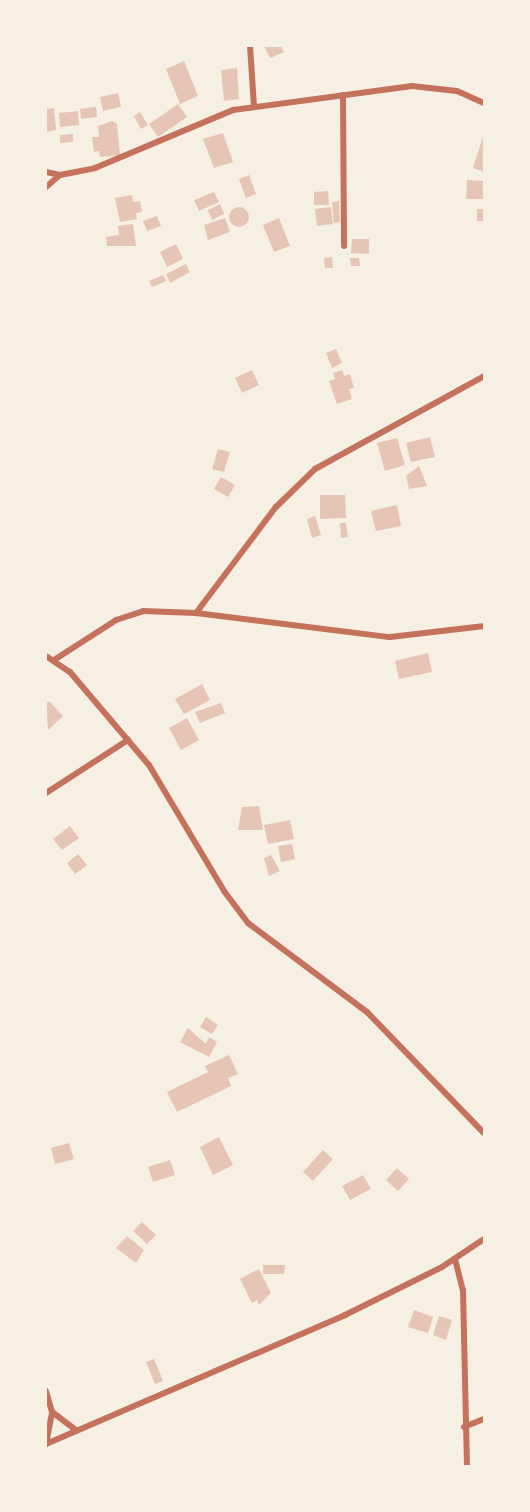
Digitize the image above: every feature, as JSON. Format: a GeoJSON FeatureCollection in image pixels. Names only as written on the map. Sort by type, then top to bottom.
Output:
{"type":"FeatureCollection","features":[{"type":"Feature","properties":{"kind":"street"},"geometry":{"type":"LineString","coordinates":[[250,46],[254,107]]}},
{"type":"Feature","properties":{"kind":"street"},"geometry":{"type":"LineString","coordinates":[[46,172],[60,175],[95,169],[204,120],[254,107],[412,86],[457,91],[485,103]]}},
{"type":"Feature","properties":{"kind":"street"},"geometry":{"type":"LineString","coordinates":[[342,95],[344,246]]}},
{"type":"Feature","properties":{"kind":"street"},"geometry":{"type":"LineString","coordinates":[[46,187],[60,175]]}},
{"type":"Feature","properties":{"kind":"street"},"geometry":{"type":"LineString","coordinates":[[195,613],[276,507],[315,469],[485,376]]}},
{"type":"Feature","properties":{"kind":"street"},"geometry":{"type":"LineString","coordinates":[[54,660],[116,620],[143,611],[195,613],[390,637],[485,626]]}},
{"type":"Feature","properties":{"kind":"street"},"geometry":{"type":"LineString","coordinates":[[46,656],[54,660],[149,765],[224,891],[248,923],[367,1012],[485,1133]]}},
{"type":"Feature","properties":{"kind":"street"},"geometry":{"type":"LineString","coordinates":[[46,793],[128,740]]}},
{"type":"Feature","properties":{"kind":"street"},"geometry":{"type":"LineString","coordinates":[[46,1444],[345,1315],[455,1259],[485,1240]]}},
{"type":"Feature","properties":{"kind":"street"},"geometry":{"type":"LineString","coordinates":[[455,1259],[463,1290],[464,1427],[467,1466]]}},
{"type":"Feature","properties":{"kind":"street"},"geometry":{"type":"LineString","coordinates":[[46,1391],[52,1412],[46,1444]]}},
{"type":"Feature","properties":{"kind":"street"},"geometry":{"type":"LineString","coordinates":[[52,1412],[77,1431]]}},
{"type":"Feature","properties":{"kind":"street"},"geometry":{"type":"LineString","coordinates":[[464,1427],[485,1419]]}},
{"type":"Feature","properties":{"kind":"building"},"geometry":{"type":"Polygon","coordinates":[[[264,46],[281,46],[284,52],[270,58],[264,46]]]}},
{"type":"Feature","properties":{"kind":"building"},"geometry":{"type":"Polygon","coordinates":[[[184,61],[198,96],[180,104],[166,69],[184,61]]]}},
{"type":"Feature","properties":{"kind":"building"},"geometry":{"type":"Polygon","coordinates":[[[237,68],[239,99],[224,101],[221,70],[237,68]]]}},
{"type":"Feature","properties":{"kind":"building"},"geometry":{"type":"Polygon","coordinates":[[[118,93],[121,107],[103,111],[100,97],[118,93]]]}},
{"type":"Feature","properties":{"kind":"building"},"geometry":{"type":"Polygon","coordinates":[[[178,104],[187,117],[158,137],[149,124],[178,104]]]}},
{"type":"Feature","properties":{"kind":"building"},"geometry":{"type":"Polygon","coordinates":[[[96,107],[97,117],[81,119],[80,109],[96,107]]]}},
{"type":"Feature","properties":{"kind":"building"},"geometry":{"type":"Polygon","coordinates":[[[54,108],[56,130],[46,132],[46,109],[54,108]]]}},
{"type":"Feature","properties":{"kind":"building"},"geometry":{"type":"Polygon","coordinates":[[[78,111],[79,125],[60,127],[59,113],[78,111]]]}},
{"type":"Feature","properties":{"kind":"building"},"geometry":{"type":"Polygon","coordinates":[[[140,112],[148,125],[141,129],[134,116],[140,112]]]}},
{"type":"Feature","properties":{"kind":"building"},"geometry":{"type":"Polygon","coordinates":[[[112,121],[117,124],[120,155],[100,157],[99,151],[94,152],[92,137],[99,137],[98,126],[112,121]]]}},
{"type":"Feature","properties":{"kind":"building"},"geometry":{"type":"Polygon","coordinates":[[[223,133],[233,162],[214,168],[203,139],[223,133]]]}},
{"type":"Feature","properties":{"kind":"building"},"geometry":{"type":"Polygon","coordinates":[[[484,133],[484,172],[473,168],[484,133]]]}},
{"type":"Feature","properties":{"kind":"building"},"geometry":{"type":"Polygon","coordinates":[[[73,134],[73,142],[60,143],[60,135],[73,134]]]}},
{"type":"Feature","properties":{"kind":"building"},"geometry":{"type":"Polygon","coordinates":[[[249,175],[256,194],[246,198],[239,179],[249,175]]]}},
{"type":"Feature","properties":{"kind":"building"},"geometry":{"type":"Polygon","coordinates":[[[467,180],[484,181],[484,199],[466,199],[467,180]]]}},
{"type":"Feature","properties":{"kind":"building"},"geometry":{"type":"Polygon","coordinates":[[[328,191],[329,205],[314,205],[314,192],[328,191]]]}},
{"type":"Feature","properties":{"kind":"building"},"geometry":{"type":"Polygon","coordinates":[[[214,192],[219,202],[199,211],[194,200],[214,192]]]}},
{"type":"Feature","properties":{"kind":"building"},"geometry":{"type":"Polygon","coordinates":[[[132,195],[133,202],[140,201],[142,212],[136,213],[137,219],[120,222],[115,198],[132,195]]]}},
{"type":"Feature","properties":{"kind":"building"},"geometry":{"type":"Polygon","coordinates":[[[339,201],[340,222],[334,223],[332,202],[339,201]]]}},
{"type":"Feature","properties":{"kind":"building"},"geometry":{"type":"Polygon","coordinates":[[[220,204],[224,214],[212,220],[208,210],[220,204]]]}},
{"type":"Feature","properties":{"kind":"building"},"geometry":{"type":"Polygon","coordinates":[[[235,207],[243,207],[249,217],[243,227],[235,227],[229,221],[229,213],[235,207]]]}},
{"type":"Feature","properties":{"kind":"building"},"geometry":{"type":"Polygon","coordinates":[[[331,207],[333,224],[317,226],[315,209],[331,207]]]}},
{"type":"Feature","properties":{"kind":"building"},"geometry":{"type":"Polygon","coordinates":[[[477,209],[484,209],[484,221],[477,221],[477,209]]]}},
{"type":"Feature","properties":{"kind":"building"},"geometry":{"type":"Polygon","coordinates":[[[157,216],[161,226],[147,231],[143,221],[157,216]]]}},
{"type":"Feature","properties":{"kind":"building"},"geometry":{"type":"Polygon","coordinates":[[[225,218],[230,232],[208,240],[204,225],[225,218]]]}},
{"type":"Feature","properties":{"kind":"building"},"geometry":{"type":"Polygon","coordinates":[[[279,218],[290,246],[274,252],[263,225],[279,218]]]}},
{"type":"Feature","properties":{"kind":"building"},"geometry":{"type":"Polygon","coordinates":[[[133,224],[136,246],[107,246],[106,237],[119,235],[118,226],[133,224]]]}},
{"type":"Feature","properties":{"kind":"building"},"geometry":{"type":"Polygon","coordinates":[[[352,239],[369,239],[369,254],[351,253],[352,239]]]}},
{"type":"Feature","properties":{"kind":"building"},"geometry":{"type":"Polygon","coordinates":[[[176,244],[183,259],[167,267],[160,252],[176,244]]]}},
{"type":"Feature","properties":{"kind":"building"},"geometry":{"type":"Polygon","coordinates":[[[332,257],[333,268],[325,268],[324,258],[332,257]]]}},
{"type":"Feature","properties":{"kind":"building"},"geometry":{"type":"Polygon","coordinates":[[[350,258],[359,258],[360,266],[351,266],[350,258]]]}},
{"type":"Feature","properties":{"kind":"building"},"geometry":{"type":"Polygon","coordinates":[[[186,264],[190,272],[170,283],[166,274],[186,264]]]}},
{"type":"Feature","properties":{"kind":"building"},"geometry":{"type":"Polygon","coordinates":[[[163,275],[166,281],[152,287],[149,281],[163,275]]]}},
{"type":"Feature","properties":{"kind":"building"},"geometry":{"type":"Polygon","coordinates":[[[336,349],[342,363],[332,368],[326,353],[336,349]]]}},
{"type":"Feature","properties":{"kind":"building"},"geometry":{"type":"Polygon","coordinates":[[[252,370],[259,385],[242,393],[235,378],[252,370]]]}},
{"type":"Feature","properties":{"kind":"building"},"geometry":{"type":"Polygon","coordinates":[[[342,370],[344,376],[350,374],[354,388],[349,389],[352,399],[337,404],[329,381],[335,379],[333,373],[342,370]]]}},
{"type":"Feature","properties":{"kind":"building"},"geometry":{"type":"Polygon","coordinates":[[[430,437],[435,457],[411,462],[406,443],[430,437]]]}},
{"type":"Feature","properties":{"kind":"building"},"geometry":{"type":"Polygon","coordinates":[[[397,438],[405,465],[385,471],[377,443],[397,438]]]}},
{"type":"Feature","properties":{"kind":"building"},"geometry":{"type":"Polygon","coordinates":[[[218,449],[230,452],[224,472],[212,469],[218,449]]]}},
{"type":"Feature","properties":{"kind":"building"},"geometry":{"type":"Polygon","coordinates":[[[419,466],[427,486],[409,489],[406,476],[419,466]]]}},
{"type":"Feature","properties":{"kind":"building"},"geometry":{"type":"Polygon","coordinates":[[[221,477],[235,485],[228,497],[214,489],[221,477]]]}},
{"type":"Feature","properties":{"kind":"building"},"geometry":{"type":"Polygon","coordinates":[[[320,495],[345,495],[346,518],[320,519],[320,495]]]}},
{"type":"Feature","properties":{"kind":"building"},"geometry":{"type":"Polygon","coordinates":[[[397,505],[401,526],[376,531],[371,511],[397,505]]]}},
{"type":"Feature","properties":{"kind":"building"},"geometry":{"type":"Polygon","coordinates":[[[315,516],[321,535],[312,538],[307,519],[315,516]]]}},
{"type":"Feature","properties":{"kind":"building"},"geometry":{"type":"Polygon","coordinates":[[[340,523],[346,523],[348,537],[341,538],[340,523]]]}},
{"type":"Feature","properties":{"kind":"building"},"geometry":{"type":"Polygon","coordinates":[[[428,653],[432,672],[399,679],[395,661],[428,653]]]}},
{"type":"Feature","properties":{"kind":"building"},"geometry":{"type":"Polygon","coordinates":[[[202,684],[210,700],[184,714],[175,699],[202,684]]]}},
{"type":"Feature","properties":{"kind":"building"},"geometry":{"type":"Polygon","coordinates":[[[49,701],[63,716],[48,730],[46,704],[49,701]]]}},
{"type":"Feature","properties":{"kind":"building"},"geometry":{"type":"Polygon","coordinates":[[[221,703],[225,713],[200,723],[195,712],[221,703]]]}},
{"type":"Feature","properties":{"kind":"building"},"geometry":{"type":"Polygon","coordinates":[[[187,718],[199,740],[181,750],[169,728],[187,718]]]}},
{"type":"Feature","properties":{"kind":"building"},"geometry":{"type":"Polygon","coordinates":[[[259,806],[263,830],[238,830],[242,807],[259,806]]]}},
{"type":"Feature","properties":{"kind":"building"},"geometry":{"type":"Polygon","coordinates":[[[290,820],[294,839],[268,844],[264,825],[290,820]]]}},
{"type":"Feature","properties":{"kind":"building"},"geometry":{"type":"Polygon","coordinates":[[[70,826],[79,838],[62,850],[53,839],[70,826]]]}},
{"type":"Feature","properties":{"kind":"building"},"geometry":{"type":"Polygon","coordinates":[[[292,844],[295,859],[281,862],[278,846],[292,844]]]}},
{"type":"Feature","properties":{"kind":"building"},"geometry":{"type":"Polygon","coordinates":[[[78,854],[87,865],[75,874],[67,863],[78,854]]]}},
{"type":"Feature","properties":{"kind":"building"},"geometry":{"type":"Polygon","coordinates":[[[271,855],[280,871],[269,876],[264,858],[271,855]]]}},
{"type":"Feature","properties":{"kind":"building"},"geometry":{"type":"Polygon","coordinates":[[[206,1017],[218,1025],[212,1034],[200,1027],[206,1017]]]}},
{"type":"Feature","properties":{"kind":"building"},"geometry":{"type":"Polygon","coordinates":[[[188,1028],[206,1044],[209,1037],[217,1042],[209,1057],[180,1042],[188,1028]]]}},
{"type":"Feature","properties":{"kind":"building"},"geometry":{"type":"Polygon","coordinates":[[[229,1055],[238,1074],[228,1078],[231,1086],[177,1112],[167,1092],[208,1072],[205,1066],[229,1055]]]}},
{"type":"Feature","properties":{"kind":"building"},"geometry":{"type":"Polygon","coordinates":[[[219,1137],[233,1165],[213,1175],[200,1147],[219,1137]]]}},
{"type":"Feature","properties":{"kind":"building"},"geometry":{"type":"Polygon","coordinates":[[[69,1143],[74,1159],[55,1164],[51,1148],[69,1143]]]}},
{"type":"Feature","properties":{"kind":"building"},"geometry":{"type":"Polygon","coordinates":[[[323,1150],[333,1159],[313,1181],[303,1172],[323,1150]]]}},
{"type":"Feature","properties":{"kind":"building"},"geometry":{"type":"Polygon","coordinates":[[[170,1160],[175,1175],[153,1182],[148,1167],[170,1160]]]}},
{"type":"Feature","properties":{"kind":"building"},"geometry":{"type":"Polygon","coordinates":[[[397,1168],[409,1179],[398,1191],[386,1180],[397,1168]]]}},
{"type":"Feature","properties":{"kind":"building"},"geometry":{"type":"Polygon","coordinates":[[[363,1175],[371,1189],[350,1200],[342,1186],[363,1175]]]}},
{"type":"Feature","properties":{"kind":"building"},"geometry":{"type":"Polygon","coordinates":[[[142,1222],[156,1235],[147,1244],[133,1231],[142,1222]]]}},
{"type":"Feature","properties":{"kind":"building"},"geometry":{"type":"Polygon","coordinates":[[[127,1236],[144,1250],[136,1263],[116,1248],[127,1236]]]}},
{"type":"Feature","properties":{"kind":"building"},"geometry":{"type":"Polygon","coordinates":[[[263,1265],[285,1265],[284,1274],[263,1274],[263,1265]]]}},
{"type":"Feature","properties":{"kind":"building"},"geometry":{"type":"Polygon","coordinates":[[[259,1269],[271,1293],[259,1305],[257,1300],[252,1303],[240,1279],[259,1269]]]}},
{"type":"Feature","properties":{"kind":"building"},"geometry":{"type":"Polygon","coordinates":[[[414,1310],[433,1317],[428,1333],[408,1327],[414,1310]]]}},
{"type":"Feature","properties":{"kind":"building"},"geometry":{"type":"Polygon","coordinates":[[[439,1316],[452,1320],[446,1340],[433,1335],[439,1316]]]}},
{"type":"Feature","properties":{"kind":"building"},"geometry":{"type":"Polygon","coordinates":[[[154,1359],[163,1381],[155,1384],[146,1362],[154,1359]]]}}]}
